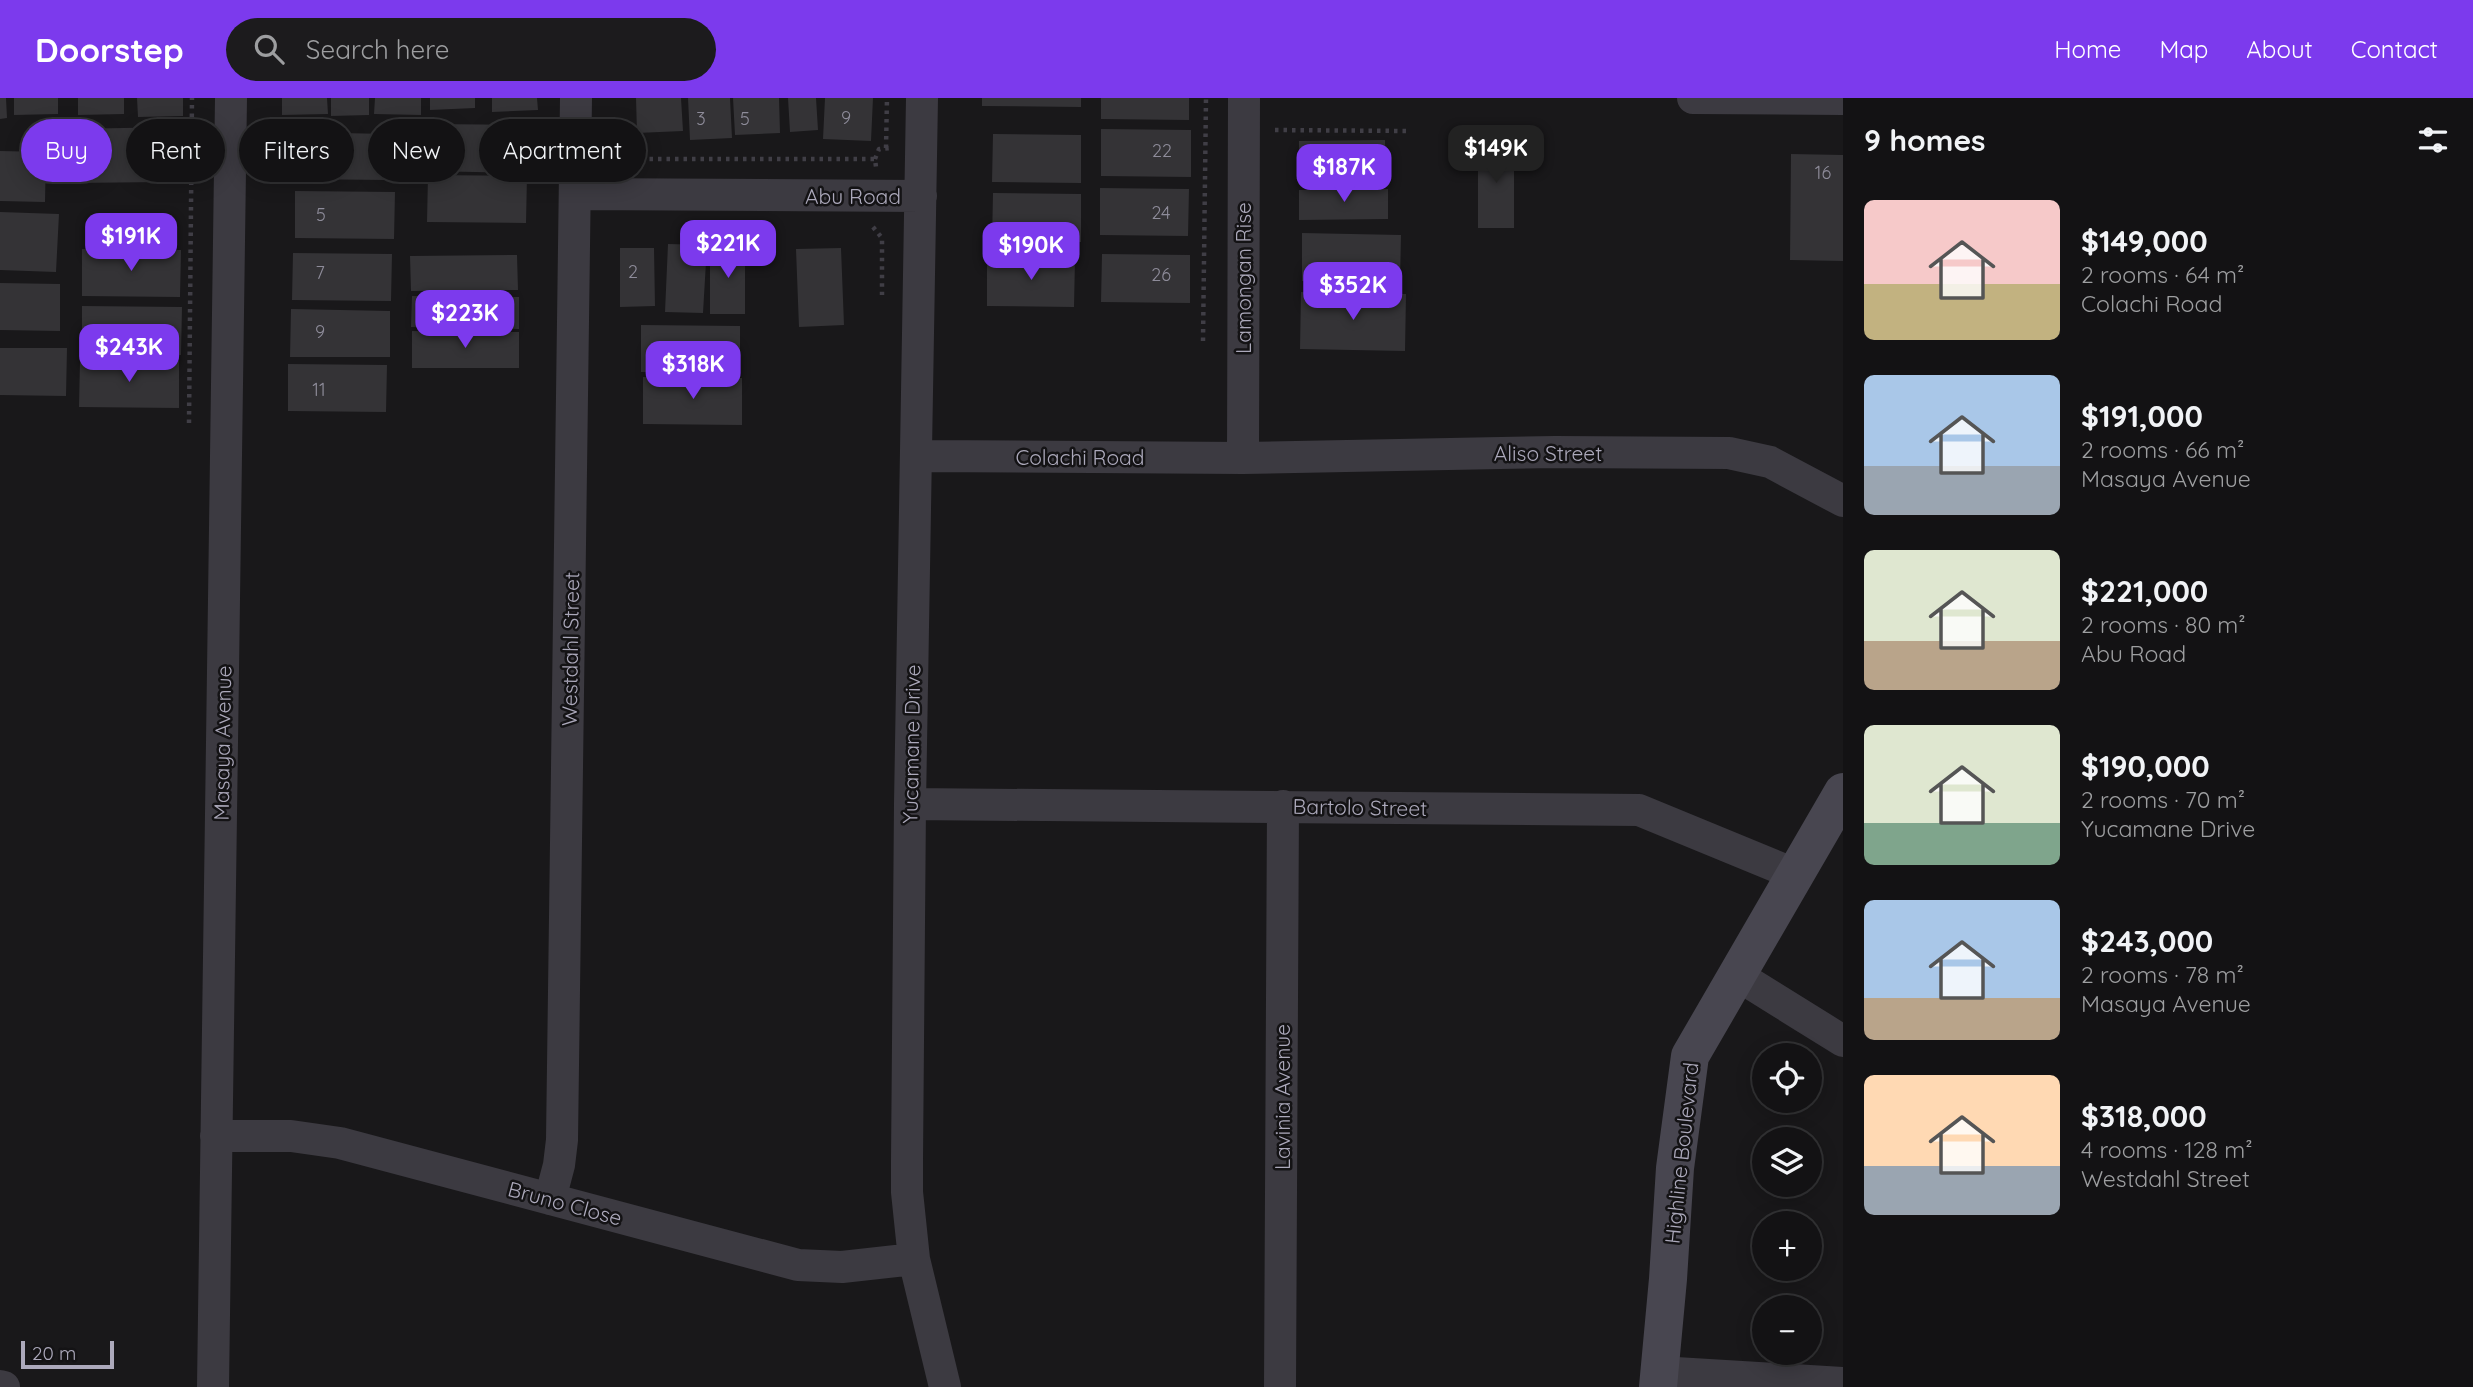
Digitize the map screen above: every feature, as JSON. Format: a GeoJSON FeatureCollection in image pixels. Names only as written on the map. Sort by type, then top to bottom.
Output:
{"type":"FeatureCollection","features":[{"type":"Feature","properties":{"kind":"street","name":"Masaya Avenue"},"geometry":{"type":"LineString","coordinates":[[213,1387],[231,98]]}},
{"type":"Feature","properties":{"kind":"street","name":"Westdahl Street"},"geometry":{"type":"LineString","coordinates":[[550,1199],[562,1140],[576,98]]}},
{"type":"Feature","properties":{"kind":"street","name":"Yucamane Drive"},"geometry":{"type":"LineString","coordinates":[[922,98],[910,804],[907,1192],[914,1259],[945,1387]]}},
{"type":"Feature","properties":{"kind":"street","name":"Lamongan Rise"},"geometry":{"type":"LineString","coordinates":[[1242,458],[1244,98]]}},
{"type":"Feature","properties":{"kind":"street"},"geometry":{"type":"LineString","coordinates":[[1693,98],[1843,99]]}},
{"type":"Feature","properties":{"kind":"street","name":"Abu Road"},"geometry":{"type":"LineString","coordinates":[[575,194],[921,197]]}},
{"type":"Feature","properties":{"kind":"street","name":"Aliso Street"},"geometry":{"type":"LineString","coordinates":[[1242,458],[1555,452],[1729,453],[1770,461],[1843,501]]}},
{"type":"Feature","properties":{"kind":"street","name":"Colachi Road"},"geometry":{"type":"LineString","coordinates":[[917,456],[1242,458]]}},
{"type":"Feature","properties":{"kind":"street","name":"Highline Boulevard"},"geometry":{"type":"LineString","coordinates":[[1658,1380],[1675,1168],[1690,1056],[1843,792]]}},
{"type":"Feature","properties":{"kind":"street","name":"Bartolo Street"},"geometry":{"type":"LineString","coordinates":[[910,804],[1639,810],[1797,875]]}},
{"type":"Feature","properties":{"kind":"street","name":"Lavinia Avenue"},"geometry":{"type":"LineString","coordinates":[[1280,1387],[1283,806]]}},
{"type":"Feature","properties":{"kind":"street"},"geometry":{"type":"LineString","coordinates":[[1737,975],[1843,1041]]}},
{"type":"Feature","properties":{"kind":"street","name":"Bruno Close"},"geometry":{"type":"LineString","coordinates":[[216,1136],[291,1136],[322,1139],[807,1266],[842,1268],[914,1259]]}},
{"type":"Feature","properties":{"kind":"street"},"geometry":{"type":"LineString","coordinates":[[1658,1380],[1843,1383]]}},
{"type":"Feature","properties":{"kind":"path"},"geometry":{"type":"LineString","coordinates":[[189,423],[192,98]]}},
{"type":"Feature","properties":{"kind":"path"},"geometry":{"type":"LineString","coordinates":[[886,148],[887,98]]}},
{"type":"Feature","properties":{"kind":"path"},"geometry":{"type":"LineString","coordinates":[[1203,341],[1206,98]]}},
{"type":"Feature","properties":{"kind":"path"},"geometry":{"type":"LineString","coordinates":[[1274,130],[1408,131]]}},
{"type":"Feature","properties":{"kind":"path"},"geometry":{"type":"LineString","coordinates":[[860,226],[873,226],[882,238],[882,295]]}},
{"type":"Feature","properties":{"kind":"building"},"geometry":{"type":"Polygon","coordinates":[[[0,98],[6,98],[7,118],[0,119],[0,98]]]}},
{"type":"Feature","properties":{"kind":"building"},"geometry":{"type":"Polygon","coordinates":[[[14,98],[58,98],[58,114],[14,115],[14,98]]]}},
{"type":"Feature","properties":{"kind":"building"},"geometry":{"type":"Polygon","coordinates":[[[78,98],[124,98],[124,114],[78,115],[78,98]]]}},
{"type":"Feature","properties":{"kind":"building"},"geometry":{"type":"Polygon","coordinates":[[[137,98],[183,98],[183,116],[138,117],[137,98]]]}},
{"type":"Feature","properties":{"kind":"building"},"geometry":{"type":"Polygon","coordinates":[[[282,98],[327,98],[328,114],[282,115],[282,98]]]}},
{"type":"Feature","properties":{"kind":"building"},"geometry":{"type":"Polygon","coordinates":[[[331,98],[369,98],[369,115],[331,116],[331,98]]]}},
{"type":"Feature","properties":{"kind":"building"},"geometry":{"type":"Polygon","coordinates":[[[375,98],[421,98],[421,115],[374,114],[375,98]]]}},
{"type":"Feature","properties":{"kind":"building"},"geometry":{"type":"Polygon","coordinates":[[[430,98],[475,98],[475,108],[430,110],[430,98]]]}},
{"type":"Feature","properties":{"kind":"building"},"geometry":{"type":"Polygon","coordinates":[[[492,98],[537,98],[538,110],[492,112],[492,98]]]}},
{"type":"Feature","properties":{"kind":"building"},"geometry":{"type":"Polygon","coordinates":[[[636,98],[681,98],[683,131],[646,133],[646,119],[637,119],[636,98]]]}},
{"type":"Feature","properties":{"kind":"building"},"geometry":{"type":"Polygon","coordinates":[[[688,98],[730,98],[732,138],[690,140],[688,98]]]}},
{"type":"Feature","properties":{"kind":"building"},"geometry":{"type":"Polygon","coordinates":[[[733,98],[779,98],[780,133],[735,135],[733,98]]]}},
{"type":"Feature","properties":{"kind":"building"},"geometry":{"type":"Polygon","coordinates":[[[788,98],[816,98],[818,130],[790,132],[788,98]]]}},
{"type":"Feature","properties":{"kind":"building"},"geometry":{"type":"Polygon","coordinates":[[[825,98],[873,98],[871,141],[823,139],[825,98]]]}},
{"type":"Feature","properties":{"kind":"building"},"geometry":{"type":"Polygon","coordinates":[[[982,98],[1081,98],[1081,107],[982,106],[982,98]]]}},
{"type":"Feature","properties":{"kind":"building"},"geometry":{"type":"Polygon","coordinates":[[[1101,98],[1189,98],[1189,120],[1101,119],[1101,98]]]}},
{"type":"Feature","properties":{"kind":"building"},"geometry":{"type":"Polygon","coordinates":[[[465,124],[479,125],[479,172],[465,172],[465,124]]]}},
{"type":"Feature","properties":{"kind":"building"},"geometry":{"type":"Polygon","coordinates":[[[112,128],[126,128],[126,182],[164,182],[72,183],[112,182],[112,128]]]}},
{"type":"Feature","properties":{"kind":"building"},"geometry":{"type":"Polygon","coordinates":[[[1101,129],[1191,130],[1191,177],[1101,176],[1101,129]]]}},
{"type":"Feature","properties":{"kind":"building"},"geometry":{"type":"Polygon","coordinates":[[[354,133],[368,134],[368,180],[354,180],[354,133]]]}},
{"type":"Feature","properties":{"kind":"building"},"geometry":{"type":"Polygon","coordinates":[[[993,134],[1081,135],[1081,183],[992,182],[993,134]]]}},
{"type":"Feature","properties":{"kind":"building"},"geometry":{"type":"Polygon","coordinates":[[[1385,140],[1386,179],[1299,179],[1299,141],[1385,140]]]}},
{"type":"Feature","properties":{"kind":"building"},"geometry":{"type":"Polygon","coordinates":[[[1478,141],[1514,141],[1514,228],[1478,228],[1478,141]]]}},
{"type":"Feature","properties":{"kind":"building"},"geometry":{"type":"Polygon","coordinates":[[[0,151],[21,151],[21,182],[45,182],[45,202],[0,201],[0,151]]]}},
{"type":"Feature","properties":{"kind":"building"},"geometry":{"type":"Polygon","coordinates":[[[1791,154],[1843,155],[1843,261],[1790,260],[1791,154]]]}},
{"type":"Feature","properties":{"kind":"building"},"geometry":{"type":"Polygon","coordinates":[[[465,175],[479,176],[479,182],[527,182],[526,223],[427,222],[428,182],[465,182],[465,175]]]}},
{"type":"Feature","properties":{"kind":"building"},"geometry":{"type":"Polygon","coordinates":[[[1100,188],[1189,189],[1188,236],[1100,235],[1100,188]]]}},
{"type":"Feature","properties":{"kind":"building"},"geometry":{"type":"Polygon","coordinates":[[[1388,189],[1388,219],[1299,220],[1299,190],[1388,189]]]}},
{"type":"Feature","properties":{"kind":"building"},"geometry":{"type":"Polygon","coordinates":[[[295,191],[395,192],[394,239],[295,238],[295,191]]]}},
{"type":"Feature","properties":{"kind":"building"},"geometry":{"type":"Polygon","coordinates":[[[993,193],[1081,194],[1081,242],[992,241],[993,193]]]}},
{"type":"Feature","properties":{"kind":"building"},"geometry":{"type":"Polygon","coordinates":[[[0,212],[59,214],[56,272],[0,270],[0,212]]]}},
{"type":"Feature","properties":{"kind":"building"},"geometry":{"type":"Polygon","coordinates":[[[1302,233],[1401,235],[1400,282],[1302,281],[1302,233]]]}},
{"type":"Feature","properties":{"kind":"building"},"geometry":{"type":"Polygon","coordinates":[[[668,244],[707,245],[703,313],[665,312],[668,244]]]}},
{"type":"Feature","properties":{"kind":"building"},"geometry":{"type":"Polygon","coordinates":[[[710,246],[745,246],[745,314],[710,314],[710,246]]]}},
{"type":"Feature","properties":{"kind":"building"},"geometry":{"type":"Polygon","coordinates":[[[620,248],[654,248],[655,306],[620,307],[620,248]]]}},
{"type":"Feature","properties":{"kind":"building"},"geometry":{"type":"Polygon","coordinates":[[[841,248],[844,325],[799,327],[796,249],[841,248]]]}},
{"type":"Feature","properties":{"kind":"building"},"geometry":{"type":"Polygon","coordinates":[[[82,249],[181,250],[180,297],[82,296],[82,249]]]}},
{"type":"Feature","properties":{"kind":"building"},"geometry":{"type":"Polygon","coordinates":[[[293,253],[392,254],[391,301],[292,300],[293,253]]]}},
{"type":"Feature","properties":{"kind":"building"},"geometry":{"type":"Polygon","coordinates":[[[1102,254],[1190,255],[1190,303],[1101,302],[1102,254]]]}},
{"type":"Feature","properties":{"kind":"building"},"geometry":{"type":"Polygon","coordinates":[[[517,255],[518,290],[411,291],[410,256],[517,255]]]}},
{"type":"Feature","properties":{"kind":"building"},"geometry":{"type":"Polygon","coordinates":[[[987,258],[1075,259],[1074,307],[987,306],[987,258]]]}},
{"type":"Feature","properties":{"kind":"building"},"geometry":{"type":"Polygon","coordinates":[[[0,283],[60,284],[60,331],[0,330],[0,283]]]}},
{"type":"Feature","properties":{"kind":"building"},"geometry":{"type":"Polygon","coordinates":[[[1301,292],[1406,294],[1405,351],[1300,349],[1301,292]]]}},
{"type":"Feature","properties":{"kind":"building"},"geometry":{"type":"Polygon","coordinates":[[[412,296],[519,297],[519,329],[411,327],[412,296]]]}},
{"type":"Feature","properties":{"kind":"building"},"geometry":{"type":"Polygon","coordinates":[[[82,306],[182,307],[181,355],[82,353],[82,306]]]}},
{"type":"Feature","properties":{"kind":"building"},"geometry":{"type":"Polygon","coordinates":[[[291,309],[390,311],[390,357],[290,357],[291,309]]]}},
{"type":"Feature","properties":{"kind":"building"},"geometry":{"type":"Polygon","coordinates":[[[641,325],[740,326],[740,373],[641,372],[641,325]]]}},
{"type":"Feature","properties":{"kind":"building"},"geometry":{"type":"Polygon","coordinates":[[[412,331],[519,332],[519,368],[412,368],[412,331]]]}},
{"type":"Feature","properties":{"kind":"building"},"geometry":{"type":"Polygon","coordinates":[[[0,348],[67,348],[66,396],[0,395],[0,348]]]}},
{"type":"Feature","properties":{"kind":"building"},"geometry":{"type":"Polygon","coordinates":[[[80,360],[179,361],[179,408],[79,407],[80,360]]]}},
{"type":"Feature","properties":{"kind":"building"},"geometry":{"type":"Polygon","coordinates":[[[288,364],[387,365],[386,412],[288,411],[288,364]]]}},
{"type":"Feature","properties":{"kind":"building"},"geometry":{"type":"Polygon","coordinates":[[[643,377],[742,378],[742,425],[643,424],[643,377]]]}}]}
